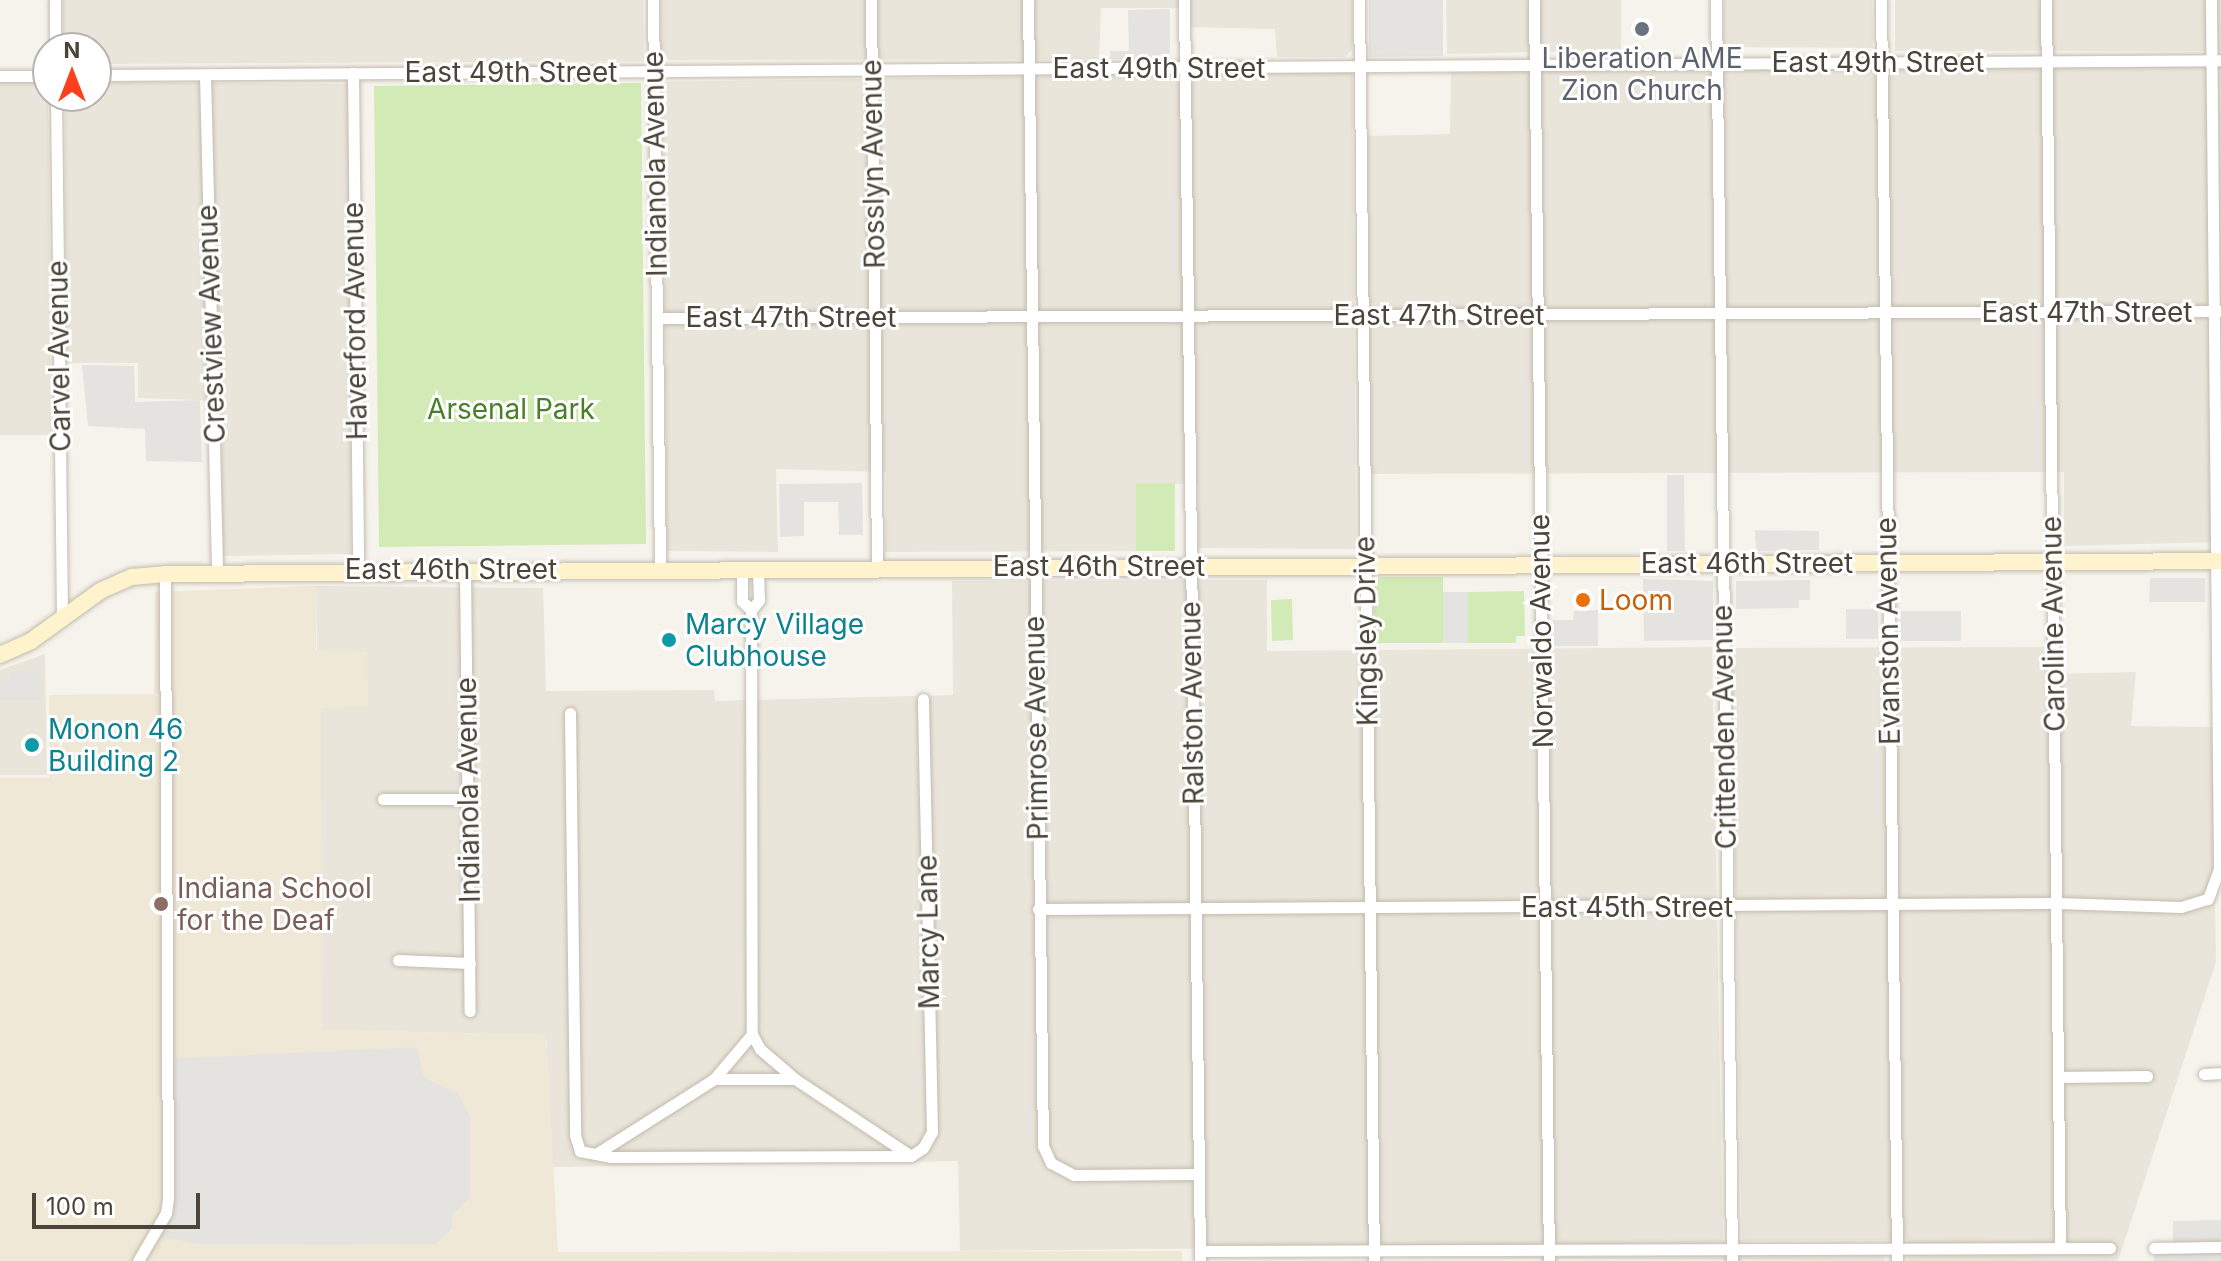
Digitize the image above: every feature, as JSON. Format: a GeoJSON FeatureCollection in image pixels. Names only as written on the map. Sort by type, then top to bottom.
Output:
{"type":"FeatureCollection","features":[{"type":"Feature","properties":{"kind":"main road","name":"East 46th Street"},"geometry":{"type":"LineString","coordinates":[[0,655],[31,641],[62,616],[125,580],[165,574],[358,569],[2219,561]]}},
{"type":"Feature","properties":{"kind":"street"},"geometry":{"type":"LineString","coordinates":[[55,0],[55,32]]}},
{"type":"Feature","properties":{"kind":"street","name":"Indianola Avenue"},"geometry":{"type":"LineString","coordinates":[[653,0],[660,568]]}},
{"type":"Feature","properties":{"kind":"street","name":"Rosslyn Avenue"},"geometry":{"type":"LineString","coordinates":[[871,0],[877,567]]}},
{"type":"Feature","properties":{"kind":"street","name":"Primrose Avenue"},"geometry":{"type":"LineString","coordinates":[[1028,0],[1042,1141],[1054,1165],[1074,1175],[1199,1174]]}},
{"type":"Feature","properties":{"kind":"street","name":"Ralston Avenue"},"geometry":{"type":"LineString","coordinates":[[1184,0],[1200,1256]]}},
{"type":"Feature","properties":{"kind":"street","name":"Kingsley Drive"},"geometry":{"type":"LineString","coordinates":[[1359,0],[1374,1256]]}},
{"type":"Feature","properties":{"kind":"street","name":"Norwaldo Avenue"},"geometry":{"type":"LineString","coordinates":[[1534,0],[1549,1255]]}},
{"type":"Feature","properties":{"kind":"street","name":"Crittenden Avenue"},"geometry":{"type":"LineString","coordinates":[[1716,0],[1732,1255]]}},
{"type":"Feature","properties":{"kind":"street","name":"Evanston Avenue"},"geometry":{"type":"LineString","coordinates":[[1881,0],[1897,1255]]}},
{"type":"Feature","properties":{"kind":"street","name":"Caroline Avenue"},"geometry":{"type":"LineString","coordinates":[[2046,0],[2060,1248]]}},
{"type":"Feature","properties":{"kind":"street"},"geometry":{"type":"LineString","coordinates":[[2211,0],[2216,60],[2219,561]]}},
{"type":"Feature","properties":{"kind":"street","name":"East 49th Street"},"geometry":{"type":"LineString","coordinates":[[112,75],[2216,60]]}},
{"type":"Feature","properties":{"kind":"street","name":"Haverford Avenue"},"geometry":{"type":"LineString","coordinates":[[353,73],[358,569]]}},
{"type":"Feature","properties":{"kind":"street","name":"Crestview Avenue"},"geometry":{"type":"LineString","coordinates":[[205,75],[217,573]]}},
{"type":"Feature","properties":{"kind":"street"},"geometry":{"type":"LineString","coordinates":[[0,76],[32,76]]}},
{"type":"Feature","properties":{"kind":"street","name":"Carvel Avenue"},"geometry":{"type":"LineString","coordinates":[[56,112],[62,616]]}},
{"type":"Feature","properties":{"kind":"street","name":"East 47th Street"},"geometry":{"type":"LineString","coordinates":[[657,318],[2218,311]]}},
{"type":"Feature","properties":{"kind":"street","name":"East 45th Street"},"geometry":{"type":"LineString","coordinates":[[1038,909],[2057,903],[2187,907],[2212,895],[2219,869],[2219,561]]}},
{"type":"Feature","properties":{"kind":"street"},"geometry":{"type":"LineString","coordinates":[[750,568],[742,601],[751,610]]}},
{"type":"Feature","properties":{"kind":"street"},"geometry":{"type":"LineString","coordinates":[[596,1154],[714,1079],[752,1034],[751,610],[759,600],[750,568]]}},
{"type":"Feature","properties":{"kind":"street","name":"Indianola Avenue"},"geometry":{"type":"LineString","coordinates":[[465,569],[470,1011]]}},
{"type":"Feature","properties":{"kind":"street"},"geometry":{"type":"LineString","coordinates":[[138,1261],[166,1213],[168,1198],[165,574]]}},
{"type":"Feature","properties":{"kind":"street","name":"Marcy Lane"},"geometry":{"type":"LineString","coordinates":[[911,1156],[923,1148],[932,1132],[923,699]]}},
{"type":"Feature","properties":{"kind":"street"},"geometry":{"type":"LineString","coordinates":[[570,713],[575,1135],[580,1151],[596,1154],[911,1156]]}},
{"type":"Feature","properties":{"kind":"street"},"geometry":{"type":"LineString","coordinates":[[383,799],[468,799]]}},
{"type":"Feature","properties":{"kind":"street"},"geometry":{"type":"LineString","coordinates":[[398,960],[470,963]]}},
{"type":"Feature","properties":{"kind":"street"},"geometry":{"type":"LineString","coordinates":[[752,1034],[795,1079],[911,1156]]}},
{"type":"Feature","properties":{"kind":"street"},"geometry":{"type":"LineString","coordinates":[[2204,1074],[2221,1073]]}},
{"type":"Feature","properties":{"kind":"street"},"geometry":{"type":"LineString","coordinates":[[2058,1077],[2147,1076]]}},
{"type":"Feature","properties":{"kind":"street"},"geometry":{"type":"LineString","coordinates":[[714,1079],[795,1079]]}},
{"type":"Feature","properties":{"kind":"street"},"geometry":{"type":"LineString","coordinates":[[2154,1248],[2221,1247]]}},
{"type":"Feature","properties":{"kind":"street"},"geometry":{"type":"LineString","coordinates":[[1200,1256],[1897,1255],[2110,1248]]}},
{"type":"Feature","properties":{"kind":"shaded area"},"geometry":{"type":"Polygon","coordinates":[[[63,0],[643,0],[644,61],[112,64],[112,32],[63,32],[63,0]]]}},
{"type":"Feature","properties":{"kind":"shaded area"},"geometry":{"type":"Polygon","coordinates":[[[660,0],[1352,0],[1352,50],[1345,57],[1277,57],[1275,29],[1190,27],[1189,8],[1101,8],[1099,59],[669,60],[661,49],[660,0]]]}},
{"type":"Feature","properties":{"kind":"shaded area"},"geometry":{"type":"Polygon","coordinates":[[[1369,0],[1443,0],[1443,56],[1369,57],[1369,0]]]}},
{"type":"Feature","properties":{"kind":"shaded area"},"geometry":{"type":"Polygon","coordinates":[[[1446,0],[1621,0],[1621,50],[1447,54],[1446,0]]]}},
{"type":"Feature","properties":{"kind":"shaded area"},"geometry":{"type":"Polygon","coordinates":[[[1724,0],[1872,0],[1873,48],[1724,47],[1724,0]]]}},
{"type":"Feature","properties":{"kind":"shaded area"},"geometry":{"type":"Polygon","coordinates":[[[1895,0],[2221,0],[2221,51],[1895,51],[1895,0]]]}},
{"type":"Feature","properties":{"kind":"shaded area"},"geometry":{"type":"Polygon","coordinates":[[[1170,9],[1170,59],[1110,59],[1110,51],[1129,51],[1128,10],[1170,9]]]}},
{"type":"Feature","properties":{"kind":"shaded area"},"geometry":{"type":"Polygon","coordinates":[[[2221,65],[2221,542],[2064,546],[2064,472],[1370,474],[1365,136],[1450,134],[1451,71],[2221,65]]]}},
{"type":"Feature","properties":{"kind":"shaded area"},"geometry":{"type":"Polygon","coordinates":[[[1352,71],[1356,549],[1198,548],[1198,484],[1136,483],[1136,551],[885,552],[886,472],[776,469],[778,552],[667,551],[663,82],[1352,71]]]}},
{"type":"Feature","properties":{"kind":"shaded area"},"geometry":{"type":"Polygon","coordinates":[[[32,81],[32,112],[48,112],[51,435],[0,435],[0,82],[32,81]]]}},
{"type":"Feature","properties":{"kind":"shaded area"},"geometry":{"type":"Polygon","coordinates":[[[112,82],[349,84],[351,554],[221,556],[222,401],[138,398],[138,363],[66,363],[65,112],[112,112],[112,82]]]}},
{"type":"Feature","properties":{"kind":"shaded area"},"geometry":{"type":"Polygon","coordinates":[[[82,365],[134,366],[135,402],[200,400],[202,462],[146,461],[145,429],[88,426],[82,365]]]}},
{"type":"Feature","properties":{"kind":"shaded area"},"geometry":{"type":"Polygon","coordinates":[[[1667,475],[1684,475],[1685,551],[1667,551],[1667,475]]]}},
{"type":"Feature","properties":{"kind":"shaded area"},"geometry":{"type":"Polygon","coordinates":[[[862,483],[863,535],[839,535],[838,502],[804,502],[804,536],[780,537],[779,484],[862,483]]]}},
{"type":"Feature","properties":{"kind":"shaded area"},"geometry":{"type":"Polygon","coordinates":[[[1755,530],[1819,531],[1819,550],[1756,551],[1755,530]]]}},
{"type":"Feature","properties":{"kind":"shaded area"},"geometry":{"type":"Polygon","coordinates":[[[2150,578],[2205,578],[2205,602],[2149,602],[2150,578]]]}},
{"type":"Feature","properties":{"kind":"shaded area"},"geometry":{"type":"Polygon","coordinates":[[[1643,579],[1713,581],[1713,640],[1644,641],[1643,579]]]}},
{"type":"Feature","properties":{"kind":"shaded area"},"geometry":{"type":"Polygon","coordinates":[[[1267,580],[1267,651],[1712,647],[1723,1243],[960,1251],[958,1161],[553,1167],[546,1035],[323,1030],[316,586],[543,588],[546,691],[714,690],[715,701],[953,695],[952,581],[1267,580]]]}},
{"type":"Feature","properties":{"kind":"shaded area"},"geometry":{"type":"Polygon","coordinates":[[[1810,580],[1810,600],[1799,600],[1799,608],[1736,609],[1736,581],[1810,580]]]}},
{"type":"Feature","properties":{"kind":"shaded area","name":"Indiana School for the Deaf"},"geometry":{"type":"Polygon","coordinates":[[[316,586],[316,650],[367,652],[368,707],[321,708],[323,1030],[546,1035],[558,1252],[1182,1251],[1182,1261],[0,1261],[0,778],[49,778],[49,695],[154,694],[155,592],[316,586]]]}},
{"type":"Feature","properties":{"kind":"shaded area"},"geometry":{"type":"Polygon","coordinates":[[[1443,592],[1468,592],[1468,643],[1443,643],[1443,592]]]}},
{"type":"Feature","properties":{"kind":"shaded area"},"geometry":{"type":"Polygon","coordinates":[[[1846,609],[1878,609],[1878,639],[1846,639],[1846,609]]]}},
{"type":"Feature","properties":{"kind":"shaded area"},"geometry":{"type":"Polygon","coordinates":[[[1598,610],[1598,646],[1553,646],[1553,620],[1573,620],[1574,611],[1598,610]]]}},
{"type":"Feature","properties":{"kind":"shaded area"},"geometry":{"type":"Polygon","coordinates":[[[1900,611],[1961,611],[1961,641],[1900,641],[1900,611]]]}},
{"type":"Feature","properties":{"kind":"shaded area"},"geometry":{"type":"Polygon","coordinates":[[[2049,647],[2050,674],[2136,672],[2131,726],[2212,727],[2216,962],[2118,1261],[1908,1261],[1908,1240],[1742,1241],[1731,648],[2049,647]]]}},
{"type":"Feature","properties":{"kind":"shaded area"},"geometry":{"type":"Polygon","coordinates":[[[45,654],[47,775],[0,775],[0,670],[45,654]]]}},
{"type":"Feature","properties":{"kind":"shaded area"},"geometry":{"type":"Polygon","coordinates":[[[10,671],[41,671],[41,700],[0,700],[0,680],[9,680],[10,671]]]}},
{"type":"Feature","properties":{"kind":"shaded area"},"geometry":{"type":"Polygon","coordinates":[[[417,1047],[424,1078],[458,1093],[470,1117],[470,1198],[452,1215],[452,1228],[437,1244],[205,1245],[152,1235],[166,1213],[168,1059],[417,1047]]]}},
{"type":"Feature","properties":{"kind":"shaded area"},"geometry":{"type":"Polygon","coordinates":[[[2221,1220],[2221,1261],[2154,1261],[2154,1248],[2173,1248],[2173,1221],[2221,1220]]]}},
{"type":"Feature","properties":{"kind":"shaded area"},"geometry":{"type":"Polygon","coordinates":[[[1884,1255],[1885,1261],[1386,1258],[1884,1255]]]}},
{"type":"Feature","properties":{"kind":"green space","name":"Arsenal Park"},"geometry":{"type":"Polygon","coordinates":[[[641,83],[646,544],[379,547],[374,86],[641,83]]]}},
{"type":"Feature","properties":{"kind":"green space"},"geometry":{"type":"Polygon","coordinates":[[[1136,483],[1175,483],[1175,551],[1136,551],[1136,483]]]}},
{"type":"Feature","properties":{"kind":"green space"},"geometry":{"type":"Polygon","coordinates":[[[1374,577],[1443,577],[1443,643],[1375,643],[1374,577]]]}},
{"type":"Feature","properties":{"kind":"green space"},"geometry":{"type":"Polygon","coordinates":[[[1524,591],[1525,636],[1516,636],[1516,643],[1468,643],[1468,592],[1524,591]]]}},
{"type":"Feature","properties":{"kind":"green space"},"geometry":{"type":"Polygon","coordinates":[[[1292,599],[1293,640],[1272,641],[1271,600],[1292,599]]]}},
{"type":"Feature","properties":{"kind":"place","name":"Liberation AME Zion Church"},"geometry":{"type":"Point","coordinates":[1642,29]}},
{"type":"Feature","properties":{"kind":"place","name":"Loom"},"geometry":{"type":"Point","coordinates":[1583,600]}},
{"type":"Feature","properties":{"kind":"place","name":"Marcy Village Clubhouse"},"geometry":{"type":"Point","coordinates":[669,640]}},
{"type":"Feature","properties":{"kind":"place","name":"Monon 46 Building 2"},"geometry":{"type":"Point","coordinates":[32,745]}},
{"type":"Feature","properties":{"kind":"place","name":"Indiana School for the Deaf"},"geometry":{"type":"Point","coordinates":[161,904]}}]}
